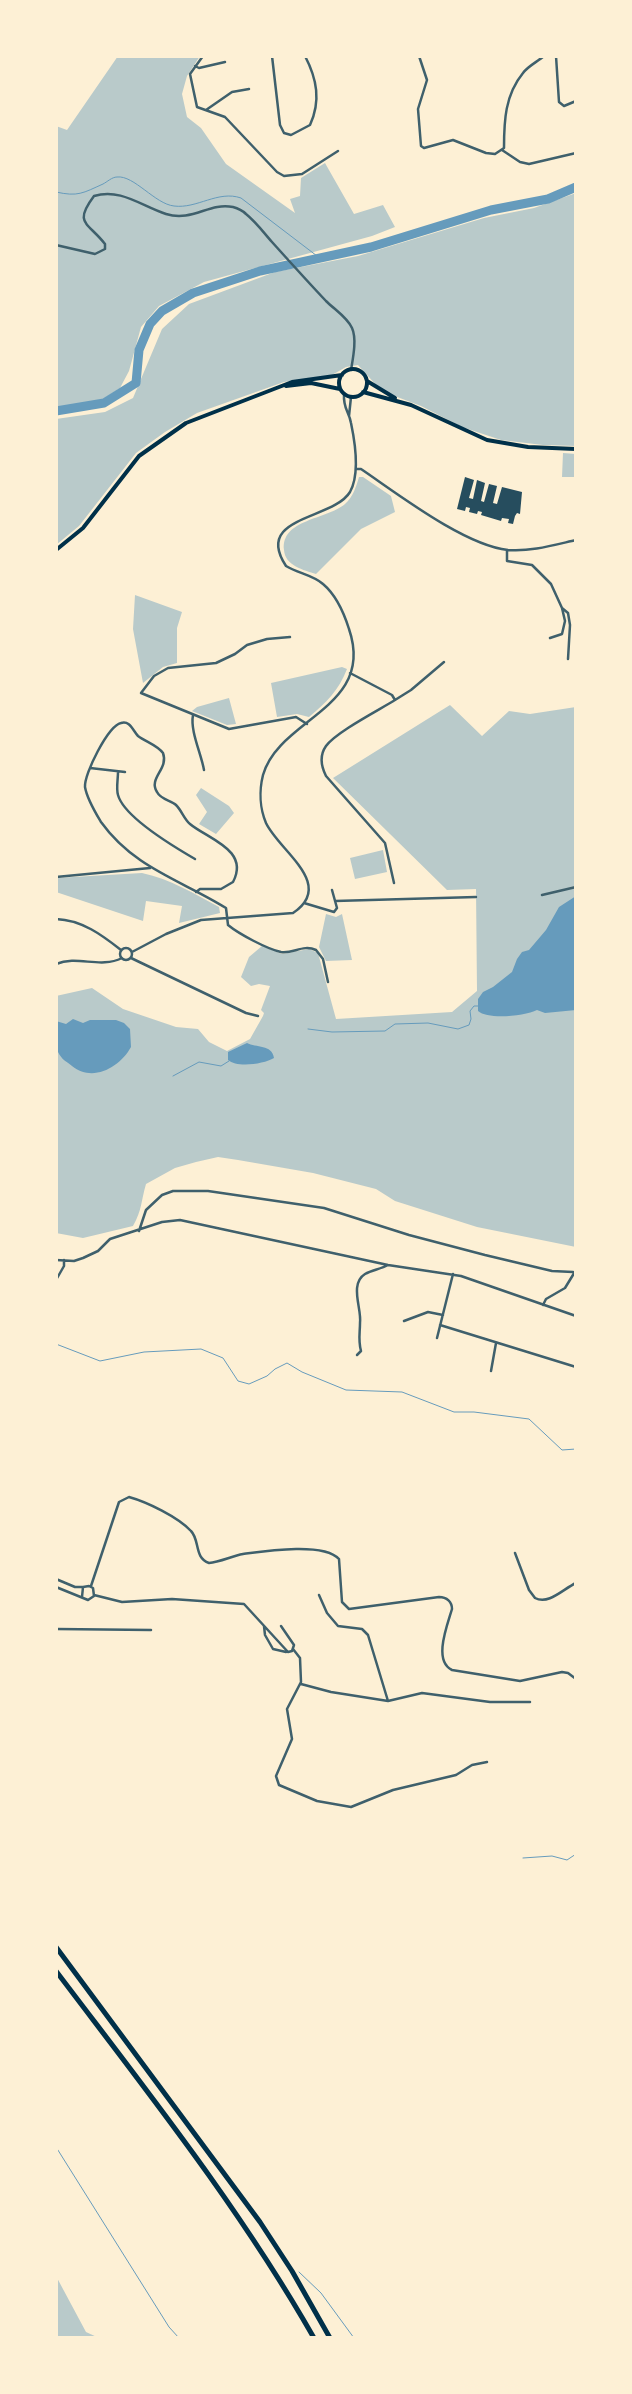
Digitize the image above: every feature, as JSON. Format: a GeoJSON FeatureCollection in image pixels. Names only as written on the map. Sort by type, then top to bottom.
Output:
{"type":"FeatureCollection","features":[{"type":"Feature","properties":{"kind":"highway"},"geometry":{"type":"LineString","coordinates":[[56,1947],[250,2208],[292,2271],[330,2338]]}},
{"type":"Feature","properties":{"kind":"highway"},"geometry":{"type":"LineString","coordinates":[[56,1971],[232,2206],[287,2290],[314,2338]]}},
{"type":"Feature","properties":{"kind":"main road"},"geometry":{"type":"LineString","coordinates":[[56,550],[83,528],[139,456],[186,423],[279,386],[292,382],[342,375],[351,370],[359,371],[366,381],[401,402],[487,440],[514,445],[576,449]]}},
{"type":"Feature","properties":{"kind":"main road"},"geometry":{"type":"LineString","coordinates":[[342,375],[339,382],[340,389],[344,394],[351,397],[363,392],[401,402]]}},
{"type":"Feature","properties":{"kind":"main road"},"geometry":{"type":"LineString","coordinates":[[363,392],[366,381]]}},
{"type":"Feature","properties":{"kind":"main road"},"geometry":{"type":"LineString","coordinates":[[279,386],[311,383],[340,389]]}},
{"type":"Feature","properties":{"kind":"street"},"geometry":{"type":"LineString","coordinates":[[203,56],[190,74],[192,93],[197,107],[225,116],[276,172],[284,176],[302,174],[338,151]]}},
{"type":"Feature","properties":{"kind":"street"},"geometry":{"type":"LineString","coordinates":[[272,56],[280,125],[284,133],[291,135],[306,129],[310,125],[316,107],[316,82],[305,56]]}},
{"type":"Feature","properties":{"kind":"street"},"geometry":{"type":"LineString","coordinates":[[419,56],[427,80],[418,109],[421,146],[424,148],[453,140],[486,153],[495,154],[502,150]]}},
{"type":"Feature","properties":{"kind":"street"},"geometry":{"type":"LineString","coordinates":[[502,150],[504,120],[510,98],[522,73],[544,56]]}},
{"type":"Feature","properties":{"kind":"street"},"geometry":{"type":"LineString","coordinates":[[556,56],[558,102],[566,105],[576,101]]}},
{"type":"Feature","properties":{"kind":"street"},"geometry":{"type":"LineString","coordinates":[[195,66],[199,68],[225,62]]}},
{"type":"Feature","properties":{"kind":"street"},"geometry":{"type":"LineString","coordinates":[[206,110],[232,92],[250,89]]}},
{"type":"Feature","properties":{"kind":"street"},"geometry":{"type":"LineString","coordinates":[[502,150],[520,162],[528,164],[576,153]]}},
{"type":"Feature","properties":{"kind":"street"},"geometry":{"type":"LineString","coordinates":[[56,245],[89,253],[102,252],[105,244],[90,230],[83,221],[82,215],[94,196],[114,194],[151,206],[164,213],[180,216],[196,215],[223,206],[234,207],[252,220],[349,322],[354,330],[355,340],[351,370]]}},
{"type":"Feature","properties":{"kind":"street"},"geometry":{"type":"LineString","coordinates":[[132,952],[189,924],[226,917],[293,914],[304,903],[307,895],[307,876],[267,824],[260,800],[263,776],[271,757],[277,750],[331,705],[350,673],[354,643],[337,601],[320,582],[286,566],[279,550],[281,534],[289,525],[327,509],[345,498],[350,492],[356,469],[352,424],[344,408],[344,394]]}},
{"type":"Feature","properties":{"kind":"street"},"geometry":{"type":"LineString","coordinates":[[348,416],[351,397]]}},
{"type":"Feature","properties":{"kind":"street"},"geometry":{"type":"LineString","coordinates":[[356,469],[361,468],[461,534],[491,546],[507,550],[526,550],[576,540]]}},
{"type":"Feature","properties":{"kind":"street"},"geometry":{"type":"LineString","coordinates":[[507,550],[507,562],[532,565],[551,584],[562,608],[565,621],[562,634],[550,638]]}},
{"type":"Feature","properties":{"kind":"street"},"geometry":{"type":"LineString","coordinates":[[562,608],[570,617],[568,659]]}},
{"type":"Feature","properties":{"kind":"street"},"geometry":{"type":"LineString","coordinates":[[290,637],[267,639],[247,645],[236,654],[216,663],[168,668],[154,676],[141,693],[229,729],[296,717],[307,724]]}},
{"type":"Feature","properties":{"kind":"street"},"geometry":{"type":"LineString","coordinates":[[394,883],[385,843],[326,776],[321,761],[322,752],[332,739],[412,690],[444,662]]}},
{"type":"Feature","properties":{"kind":"street"},"geometry":{"type":"LineString","coordinates":[[350,673],[392,695],[395,700]]}},
{"type":"Feature","properties":{"kind":"street"},"geometry":{"type":"LineString","coordinates":[[193,715],[191,726],[200,749],[204,770]]}},
{"type":"Feature","properties":{"kind":"street"},"geometry":{"type":"LineString","coordinates":[[196,892],[200,889],[228,887],[233,882],[238,869],[224,844],[191,824],[176,805],[165,800],[156,791],[156,777],[165,762],[160,750],[136,735],[130,725],[122,723],[116,726],[98,749],[85,786],[93,808],[102,822],[123,846],[150,868],[226,908],[226,917],[230,927],[282,952],[306,947],[316,950],[323,960],[328,982]]}},
{"type":"Feature","properties":{"kind":"street"},"geometry":{"type":"LineString","coordinates":[[90,768],[125,772]]}},
{"type":"Feature","properties":{"kind":"street"},"geometry":{"type":"LineString","coordinates":[[118,772],[117,790],[123,804],[159,837],[195,859]]}},
{"type":"Feature","properties":{"kind":"street"},"geometry":{"type":"LineString","coordinates":[[56,877],[142,871],[150,868]]}},
{"type":"Feature","properties":{"kind":"street"},"geometry":{"type":"LineString","coordinates":[[542,895],[576,887]]}},
{"type":"Feature","properties":{"kind":"street"},"geometry":{"type":"LineString","coordinates":[[304,903],[333,913],[337,909],[332,890]]}},
{"type":"Feature","properties":{"kind":"street"},"geometry":{"type":"LineString","coordinates":[[335,901],[476,897]]}},
{"type":"Feature","properties":{"kind":"street"},"geometry":{"type":"LineString","coordinates":[[56,919],[86,926],[121,950],[122,958]]}},
{"type":"Feature","properties":{"kind":"street"},"geometry":{"type":"LineString","coordinates":[[121,950],[129,948],[132,952],[132,958]]}},
{"type":"Feature","properties":{"kind":"street"},"geometry":{"type":"LineString","coordinates":[[56,964],[69,961],[107,963],[122,958],[127,960],[132,958],[246,1013],[258,1016]]}},
{"type":"Feature","properties":{"kind":"street"},"geometry":{"type":"LineString","coordinates":[[139,1231],[146,1210],[162,1195],[173,1191],[208,1191],[324,1208],[408,1235],[485,1256],[552,1271],[574,1271],[565,1288],[546,1299],[543,1305]]}},
{"type":"Feature","properties":{"kind":"street"},"geometry":{"type":"LineString","coordinates":[[56,1260],[83,1258],[98,1251],[110,1239],[162,1222],[190,1221],[388,1265],[453,1274],[576,1316]]}},
{"type":"Feature","properties":{"kind":"street"},"geometry":{"type":"LineString","coordinates":[[56,1280],[64,1266],[64,1260]]}},
{"type":"Feature","properties":{"kind":"street"},"geometry":{"type":"LineString","coordinates":[[357,1354],[361,1350],[358,1333],[361,1322],[357,1302],[359,1284],[365,1274],[388,1265]]}},
{"type":"Feature","properties":{"kind":"street"},"geometry":{"type":"LineString","coordinates":[[437,1338],[453,1274]]}},
{"type":"Feature","properties":{"kind":"street"},"geometry":{"type":"LineString","coordinates":[[404,1321],[428,1312],[443,1314]]}},
{"type":"Feature","properties":{"kind":"street"},"geometry":{"type":"LineString","coordinates":[[440,1325],[576,1367]]}},
{"type":"Feature","properties":{"kind":"street"},"geometry":{"type":"LineString","coordinates":[[491,1371],[496,1343]]}},
{"type":"Feature","properties":{"kind":"street"},"geometry":{"type":"LineString","coordinates":[[94,1595],[91,1586],[119,1502],[129,1497],[154,1506],[188,1528],[193,1534],[200,1557],[209,1563],[243,1554],[311,1549],[333,1554],[339,1559],[342,1602],[349,1609],[439,1597],[446,1598],[452,1609],[442,1656],[445,1665],[452,1670],[520,1681],[562,1672],[568,1673],[576,1679]]}},
{"type":"Feature","properties":{"kind":"street"},"geometry":{"type":"LineString","coordinates":[[514,1553],[529,1590],[535,1598],[543,1600],[554,1596],[576,1583]]}},
{"type":"Feature","properties":{"kind":"street"},"geometry":{"type":"LineString","coordinates":[[56,1579],[75,1587],[91,1586]]}},
{"type":"Feature","properties":{"kind":"street"},"geometry":{"type":"LineString","coordinates":[[56,1587],[90,1600],[94,1595]]}},
{"type":"Feature","properties":{"kind":"street"},"geometry":{"type":"LineString","coordinates":[[82,1597],[83,1587]]}},
{"type":"Feature","properties":{"kind":"street"},"geometry":{"type":"LineString","coordinates":[[94,1595],[122,1602],[172,1599],[238,1602],[248,1606],[278,1643],[288,1652]]}},
{"type":"Feature","properties":{"kind":"street"},"geometry":{"type":"LineString","coordinates":[[319,1595],[327,1613],[338,1626],[358,1628],[368,1635],[388,1701]]}},
{"type":"Feature","properties":{"kind":"street"},"geometry":{"type":"LineString","coordinates":[[264,1625],[265,1635],[273,1649],[288,1652],[293,1649]]}},
{"type":"Feature","properties":{"kind":"street"},"geometry":{"type":"LineString","coordinates":[[281,1626],[293,1643],[293,1649],[300,1658],[300,1684],[287,1709],[292,1739],[276,1776],[280,1785],[317,1801],[352,1806],[393,1790],[456,1775],[472,1765],[487,1762]]}},
{"type":"Feature","properties":{"kind":"street"},"geometry":{"type":"LineString","coordinates":[[56,1629],[151,1630]]}},
{"type":"Feature","properties":{"kind":"street"},"geometry":{"type":"LineString","coordinates":[[300,1684],[331,1692],[388,1701],[422,1693],[490,1702],[530,1702]]}},
{"type":"Feature","properties":{"kind":"shaded area"},"geometry":{"type":"Polygon","coordinates":[[[118,56],[200,56],[187,76],[182,94],[187,117],[201,128],[226,164],[295,213],[290,199],[300,196],[301,178],[325,163],[354,214],[383,205],[395,227],[372,236],[204,282],[159,306],[141,327],[129,371],[120,388],[100,401],[56,408],[56,126],[67,130],[118,56]]]}},
{"type":"Feature","properties":{"kind":"shaded area"},"geometry":{"type":"Polygon","coordinates":[[[576,193],[576,446],[543,445],[501,440],[462,427],[421,406],[392,395],[377,386],[358,365],[346,367],[332,375],[284,382],[197,413],[165,432],[136,453],[79,526],[56,545],[56,419],[105,412],[133,398],[162,329],[189,304],[275,272],[358,256],[484,218],[534,208],[576,193]]]}},
{"type":"Feature","properties":{"kind":"shaded area"},"geometry":{"type":"Polygon","coordinates":[[[563,453],[576,454],[576,477],[562,477],[563,453]]]}},
{"type":"Feature","properties":{"kind":"shaded area"},"geometry":{"type":"Polygon","coordinates":[[[359,477],[363,477],[391,496],[395,512],[361,529],[316,574],[291,564],[284,550],[285,540],[290,532],[306,521],[327,514],[345,504],[352,495],[359,477]]]}},
{"type":"Feature","properties":{"kind":"shaded area"},"geometry":{"type":"Polygon","coordinates":[[[135,595],[182,612],[177,628],[177,663],[163,667],[143,683],[133,629],[135,595]]]}},
{"type":"Feature","properties":{"kind":"shaded area"},"geometry":{"type":"Polygon","coordinates":[[[342,667],[347,669],[336,690],[309,717],[297,714],[277,717],[271,683],[342,667]]]}},
{"type":"Feature","properties":{"kind":"shaded area"},"geometry":{"type":"Polygon","coordinates":[[[229,698],[236,724],[227,725],[192,711],[197,707],[229,698]]]}},
{"type":"Feature","properties":{"kind":"shaded area"},"geometry":{"type":"Polygon","coordinates":[[[450,705],[482,736],[509,711],[530,714],[576,707],[576,1247],[477,1227],[395,1201],[376,1189],[313,1173],[218,1157],[175,1168],[146,1184],[140,1210],[133,1226],[83,1238],[56,1233],[56,996],[92,988],[123,1009],[176,1027],[198,1029],[209,1042],[227,1051],[250,1039],[264,1013],[261,1010],[270,986],[259,984],[251,986],[241,977],[249,957],[262,946],[282,954],[309,949],[318,953],[336,1019],[452,1012],[477,991],[476,889],[447,890],[333,778],[450,705]]]}},
{"type":"Feature","properties":{"kind":"shaded area"},"geometry":{"type":"Polygon","coordinates":[[[201,788],[229,806],[234,813],[216,834],[199,824],[207,812],[196,795],[201,788]]]}},
{"type":"Feature","properties":{"kind":"shaded area"},"geometry":{"type":"Polygon","coordinates":[[[383,850],[387,872],[355,879],[350,858],[383,850]]]}},
{"type":"Feature","properties":{"kind":"shaded area"},"geometry":{"type":"Polygon","coordinates":[[[142,873],[163,879],[191,892],[219,907],[220,913],[179,923],[182,906],[146,901],[143,921],[56,892],[56,878],[142,873]]]}},
{"type":"Feature","properties":{"kind":"shaded area"},"geometry":{"type":"Polygon","coordinates":[[[326,914],[336,917],[342,914],[352,960],[326,961],[319,947],[326,914]]]}},
{"type":"Feature","properties":{"kind":"shaded area"},"geometry":{"type":"Polygon","coordinates":[[[56,2276],[86,2332],[99,2338],[56,2338],[56,2276]]]}},
{"type":"Feature","properties":{"kind":"water"},"geometry":{"type":"Polygon","coordinates":[[[576,896],[576,1010],[545,1013],[537,1010],[516,1015],[498,1016],[483,1014],[478,1011],[478,999],[483,992],[493,987],[512,972],[522,952],[529,950],[546,930],[559,907],[576,896]]]}},
{"type":"Feature","properties":{"kind":"water"},"geometry":{"type":"Polygon","coordinates":[[[73,1019],[83,1023],[90,1020],[116,1020],[124,1023],[130,1029],[131,1047],[120,1061],[105,1070],[97,1073],[80,1071],[63,1059],[56,1045],[56,1021],[66,1024],[73,1019]]]}},
{"type":"Feature","properties":{"kind":"water"},"geometry":{"type":"Polygon","coordinates":[[[247,1043],[267,1048],[274,1058],[251,1064],[238,1064],[228,1060],[228,1052],[247,1043]]]}},
{"type":"Feature","properties":{"kind":"building"},"geometry":{"type":"Polygon","coordinates":[[[465,477],[474,480],[469,498],[473,499],[477,480],[485,483],[481,501],[484,502],[489,484],[497,486],[493,503],[497,504],[502,487],[522,492],[520,514],[517,513],[513,524],[508,523],[509,519],[502,518],[501,521],[481,515],[482,512],[478,511],[477,514],[469,512],[470,508],[466,507],[465,511],[457,509],[465,477]]]}},
{"type":"Feature","properties":{"kind":"waterway"},"geometry":{"type":"LineString","coordinates":[[56,192],[80,193],[117,177],[130,180],[159,200],[174,206],[191,205],[224,196],[241,198],[321,259]]}},
{"type":"Feature","properties":{"kind":"waterway"},"geometry":{"type":"LineString","coordinates":[[56,411],[104,403],[136,383],[139,350],[150,324],[162,311],[193,293],[260,271],[371,247],[491,210],[548,199],[576,187]]}},
{"type":"Feature","properties":{"kind":"waterway"},"geometry":{"type":"LineString","coordinates":[[308,1029],[332,1032],[385,1031],[395,1024],[428,1023],[458,1029],[469,1025],[471,1019],[470,1011],[474,1006],[479,1006]]}},
{"type":"Feature","properties":{"kind":"waterway"},"geometry":{"type":"LineString","coordinates":[[173,1076],[199,1062],[221,1066],[229,1061]]}},
{"type":"Feature","properties":{"kind":"waterway"},"geometry":{"type":"LineString","coordinates":[[56,1344],[100,1361],[144,1352],[201,1349],[223,1358],[238,1381],[249,1384],[267,1376],[275,1369],[287,1363],[302,1372],[346,1390],[402,1392],[454,1412],[474,1412],[529,1419],[562,1450],[576,1449]]}},
{"type":"Feature","properties":{"kind":"waterway"},"geometry":{"type":"LineString","coordinates":[[523,1858],[552,1856],[567,1860],[576,1854]]}},
{"type":"Feature","properties":{"kind":"waterway"},"geometry":{"type":"LineString","coordinates":[[56,2147],[169,2327],[179,2338]]}},
{"type":"Feature","properties":{"kind":"waterway"},"geometry":{"type":"LineString","coordinates":[[299,2272],[321,2293],[354,2338]]}}]}
